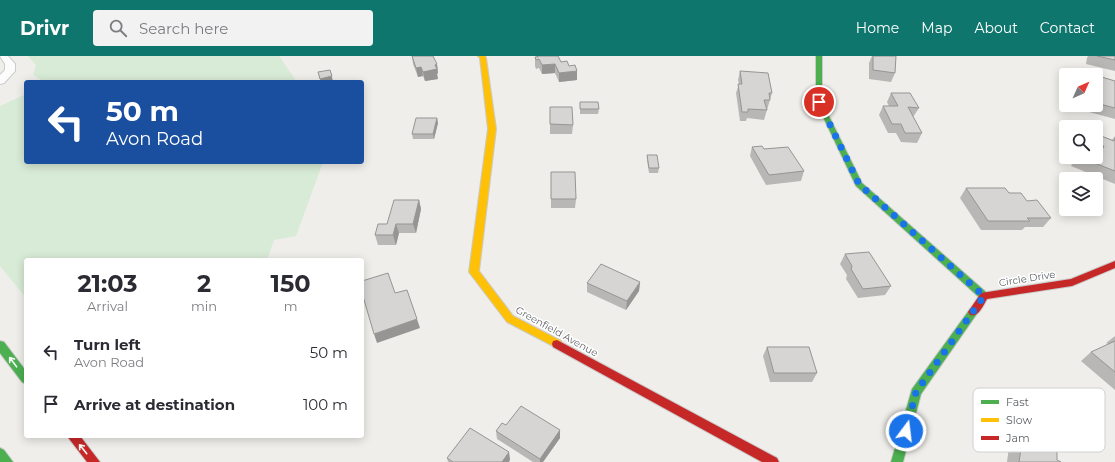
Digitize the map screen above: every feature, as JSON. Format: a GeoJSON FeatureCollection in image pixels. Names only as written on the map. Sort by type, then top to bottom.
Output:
{"type":"FeatureCollection","features":[{"type":"Feature","properties":{"kind":"main road","name":"Greenfield Avenue"},"geometry":{"type":"LineString","coordinates":[[481,56],[483,58],[492,129],[474,272],[510,319],[773,462]]}},
{"type":"Feature","properties":{"kind":"main road"},"geometry":{"type":"LineString","coordinates":[[819,56],[819,102],[859,184],[984,296],[916,392],[897,462]]}},
{"type":"Feature","properties":{"kind":"main road","name":"Circle Drive"},"geometry":{"type":"LineString","coordinates":[[984,296],[1072,282],[1115,264]]}},
{"type":"Feature","properties":{"kind":"main road"},"geometry":{"type":"LineString","coordinates":[[0,345],[24,376]]}},
{"type":"Feature","properties":{"kind":"main road"},"geometry":{"type":"LineString","coordinates":[[75,438],[94,462]]}},
{"type":"Feature","properties":{"kind":"main road"},"geometry":{"type":"LineString","coordinates":[[0,454],[7,462]]}},
{"type":"Feature","properties":{"kind":"lane"},"geometry":{"type":"LineString","coordinates":[[0,81],[10,71],[10,64],[3,56]]}},
{"type":"Feature","properties":{"kind":"green space"},"geometry":{"type":"Polygon","coordinates":[[[28,56],[279,56],[296,80],[41,80],[33,75],[36,65],[28,56]]]}},
{"type":"Feature","properties":{"kind":"green space"},"geometry":{"type":"Polygon","coordinates":[[[24,95],[24,164],[322,164],[296,236],[274,240],[268,258],[24,258],[24,296],[0,266],[0,106],[24,95]]]}},
{"type":"Feature","properties":{"kind":"building"},"geometry":{"type":"Polygon","coordinates":[[[412,56],[433,56],[437,64],[435,65],[437,69],[423,72],[421,67],[416,68],[412,56]]]}},
{"type":"Feature","properties":{"kind":"building"},"geometry":{"type":"Polygon","coordinates":[[[558,56],[561,62],[567,61],[569,66],[575,65],[577,71],[559,73],[555,64],[542,65],[539,59],[536,60],[535,57],[558,56]]]}},
{"type":"Feature","properties":{"kind":"building"},"geometry":{"type":"Polygon","coordinates":[[[873,56],[896,56],[895,73],[873,70],[873,56]]]}},
{"type":"Feature","properties":{"kind":"building"},"geometry":{"type":"Polygon","coordinates":[[[1097,56],[1115,56],[1115,60],[1097,56]]]}},
{"type":"Feature","properties":{"kind":"building"},"geometry":{"type":"Polygon","coordinates":[[[330,70],[332,76],[320,79],[318,72],[330,70]]]}},
{"type":"Feature","properties":{"kind":"building"},"geometry":{"type":"Polygon","coordinates":[[[740,71],[768,73],[772,93],[769,93],[770,100],[764,100],[767,110],[748,109],[748,112],[742,112],[738,84],[742,84],[740,71]]]}},
{"type":"Feature","properties":{"kind":"building"},"geometry":{"type":"Polygon","coordinates":[[[1103,77],[1115,81],[1115,108],[1103,105],[1103,77]]]}},
{"type":"Feature","properties":{"kind":"building"},"geometry":{"type":"Polygon","coordinates":[[[891,93],[910,93],[919,108],[908,107],[922,133],[905,133],[901,124],[892,124],[883,106],[898,106],[891,93]]]}},
{"type":"Feature","properties":{"kind":"building"},"geometry":{"type":"Polygon","coordinates":[[[580,102],[598,102],[599,109],[580,109],[580,102]]]}},
{"type":"Feature","properties":{"kind":"building"},"geometry":{"type":"Polygon","coordinates":[[[550,107],[572,107],[573,125],[550,124],[550,107]]]}},
{"type":"Feature","properties":{"kind":"building"},"geometry":{"type":"Polygon","coordinates":[[[416,118],[437,118],[433,134],[412,134],[416,118]]]}},
{"type":"Feature","properties":{"kind":"building"},"geometry":{"type":"Polygon","coordinates":[[[1103,137],[1114,141],[1115,138],[1115,171],[1097,164],[1103,164],[1103,137]]]}},
{"type":"Feature","properties":{"kind":"building"},"geometry":{"type":"Polygon","coordinates":[[[762,146],[764,149],[788,147],[804,171],[769,175],[752,147],[762,146]]]}},
{"type":"Feature","properties":{"kind":"building"},"geometry":{"type":"Polygon","coordinates":[[[647,155],[657,155],[659,168],[649,168],[647,155]]]}},
{"type":"Feature","properties":{"kind":"building"},"geometry":{"type":"Polygon","coordinates":[[[551,172],[575,172],[576,199],[551,199],[551,172]]]}},
{"type":"Feature","properties":{"kind":"building"},"geometry":{"type":"Polygon","coordinates":[[[966,188],[1005,188],[1009,193],[1021,193],[1027,201],[1037,200],[1051,218],[1027,218],[1030,221],[988,221],[966,188]]]}},
{"type":"Feature","properties":{"kind":"building"},"geometry":{"type":"Polygon","coordinates":[[[394,200],[419,200],[413,224],[396,224],[393,235],[375,235],[378,224],[387,224],[394,200]]]}},
{"type":"Feature","properties":{"kind":"building"},"geometry":{"type":"Polygon","coordinates":[[[869,252],[891,286],[863,289],[851,269],[852,266],[845,254],[869,252]]]}},
{"type":"Feature","properties":{"kind":"building"},"geometry":{"type":"Polygon","coordinates":[[[601,264],[640,282],[627,301],[587,283],[601,264]]]}},
{"type":"Feature","properties":{"kind":"building"},"geometry":{"type":"Polygon","coordinates":[[[388,273],[395,293],[407,290],[417,319],[374,334],[364,300],[364,280],[388,273]]]}},
{"type":"Feature","properties":{"kind":"building"},"geometry":{"type":"Polygon","coordinates":[[[1115,341],[1115,372],[1091,352],[1115,341]]]}},
{"type":"Feature","properties":{"kind":"building"},"geometry":{"type":"Polygon","coordinates":[[[767,347],[809,347],[817,373],[774,373],[767,347]]]}},
{"type":"Feature","properties":{"kind":"building"},"geometry":{"type":"Polygon","coordinates":[[[521,406],[560,430],[540,459],[496,431],[502,423],[506,425],[521,406]]]}},
{"type":"Feature","properties":{"kind":"building"},"geometry":{"type":"Polygon","coordinates":[[[470,428],[509,452],[502,462],[453,462],[447,458],[470,428]]]}},
{"type":"Feature","properties":{"kind":"building"},"geometry":{"type":"Polygon","coordinates":[[[1021,452],[1057,452],[1057,460],[1061,462],[1019,462],[1021,452]]]}},
{"type":"Feature","properties":{"kind":"traffic: fast"},"geometry":{"type":"LineString","coordinates":[[819,56],[819,102],[859,184],[984,296]]}},
{"type":"Feature","properties":{"kind":"traffic: fast"},"geometry":{"type":"LineString","coordinates":[[897,462],[916,392],[973,312]]}},
{"type":"Feature","properties":{"kind":"traffic: fast"},"geometry":{"type":"LineString","coordinates":[[0,345],[24,376]]}},
{"type":"Feature","properties":{"kind":"traffic: fast"},"geometry":{"type":"LineString","coordinates":[[0,454],[7,462]]}},
{"type":"Feature","properties":{"kind":"traffic: slow"},"geometry":{"type":"LineString","coordinates":[[481,56],[483,58],[492,129],[474,272],[510,319],[557,344]]}},
{"type":"Feature","properties":{"kind":"traffic: jam"},"geometry":{"type":"LineString","coordinates":[[973,312],[984,296],[1072,282],[1115,264]]}},
{"type":"Feature","properties":{"kind":"traffic: jam"},"geometry":{"type":"LineString","coordinates":[[557,344],[773,462]]}},
{"type":"Feature","properties":{"kind":"traffic: jam"},"geometry":{"type":"LineString","coordinates":[[75,438],[94,462]]}},
{"type":"Feature","properties":{"kind":"route"},"geometry":{"type":"LineString","coordinates":[[819,102],[859,184],[984,296],[916,392],[906,431]]}}]}
